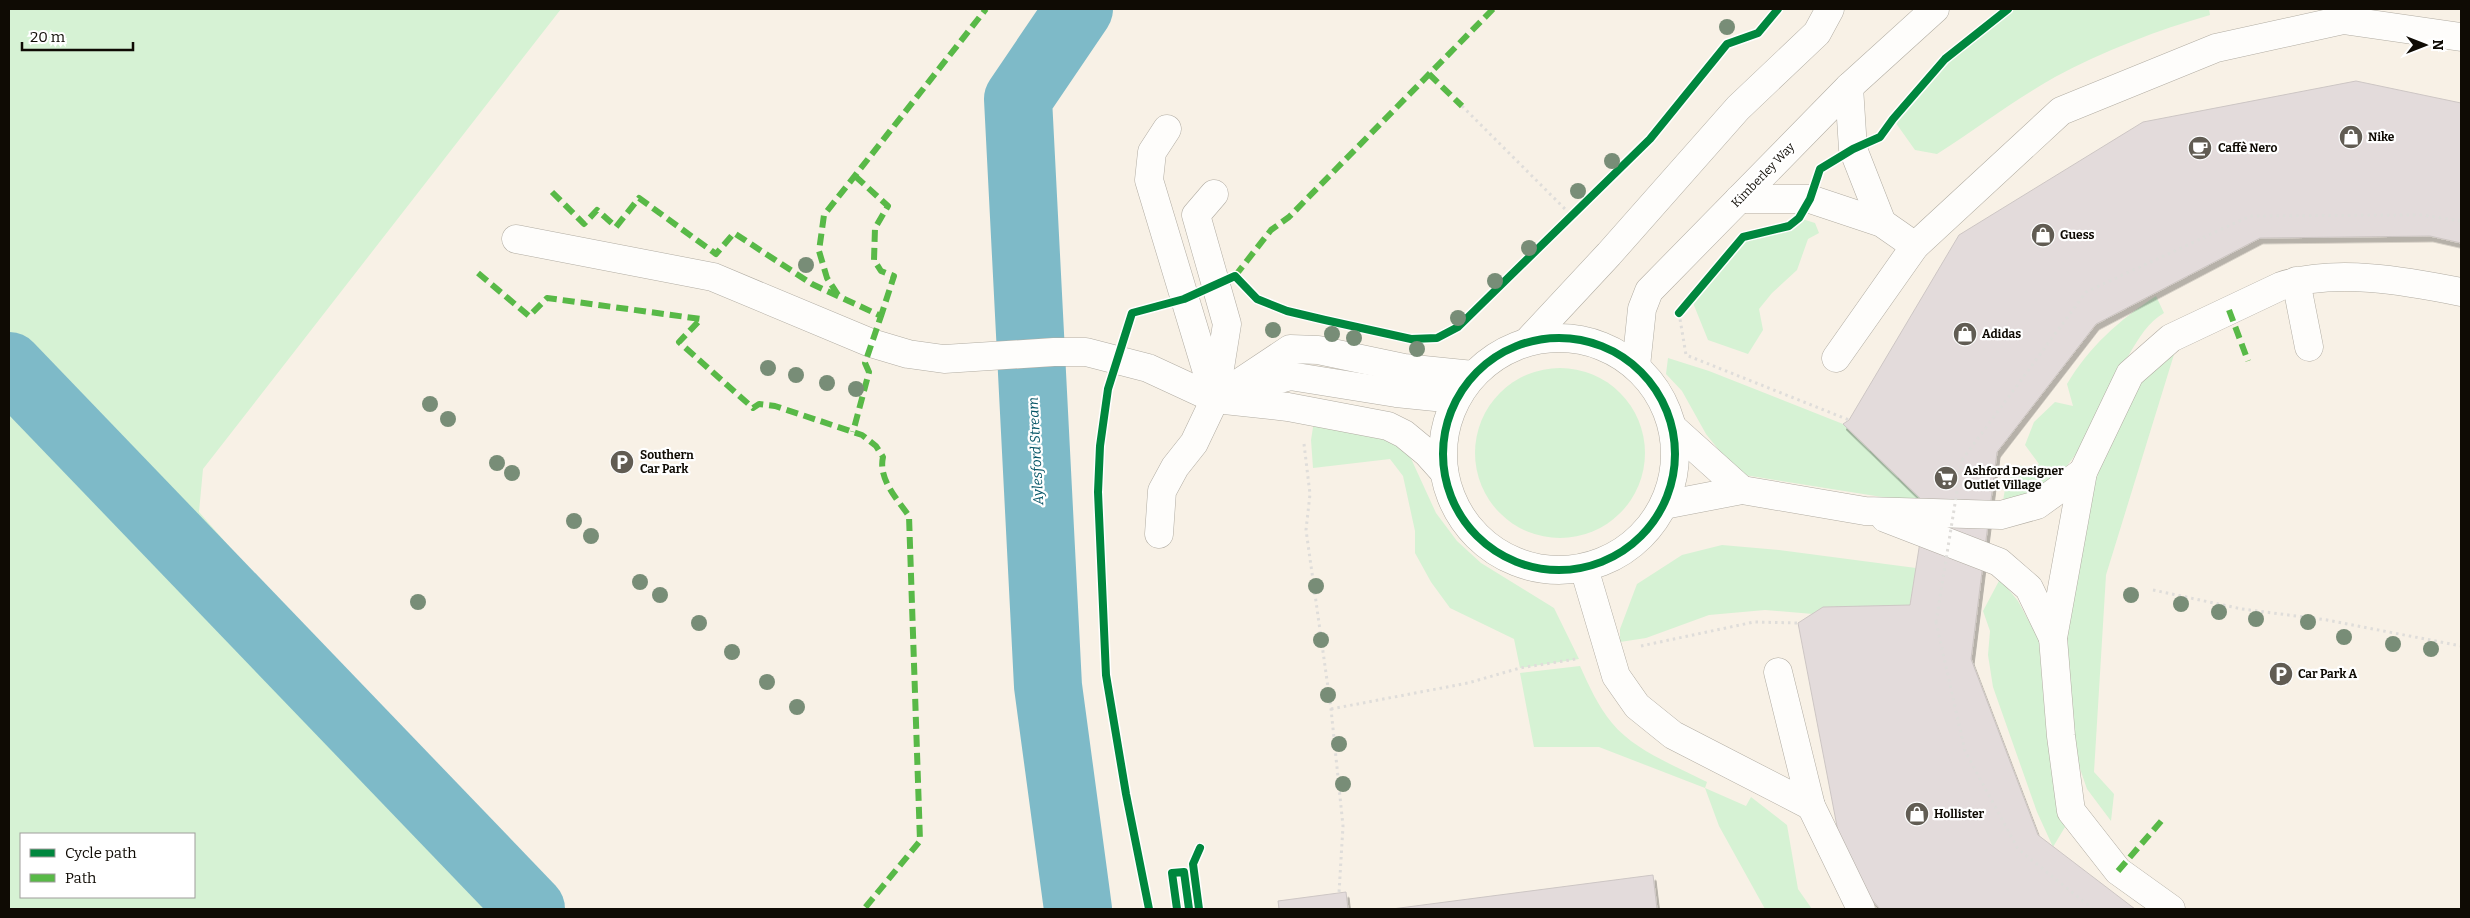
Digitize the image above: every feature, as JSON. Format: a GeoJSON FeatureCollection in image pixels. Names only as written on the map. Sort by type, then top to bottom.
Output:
{"type":"FeatureCollection","features":[{"type":"Feature","properties":{"kind":"street"},"geometry":{"type":"LineString","coordinates":[[1528,341],[1609,254],[1738,108],[1817,33],[1830,9]]}},
{"type":"Feature","properties":{"kind":"street","name":"Kimberley Way"},"geometry":{"type":"LineString","coordinates":[[1636,366],[1642,309],[1649,291],[1849,87],[1935,9]]}},
{"type":"Feature","properties":{"kind":"street"},"geometry":{"type":"LineString","coordinates":[[1836,358],[1915,246],[2061,111],[2216,48],[2343,20],[2461,37]]}},
{"type":"Feature","properties":{"kind":"street"},"geometry":{"type":"LineString","coordinates":[[1849,87],[1853,149],[1882,223]]}},
{"type":"Feature","properties":{"kind":"street"},"geometry":{"type":"LineString","coordinates":[[1167,129],[1152,152],[1149,180],[1215,398]]}},
{"type":"Feature","properties":{"kind":"street"},"geometry":{"type":"LineString","coordinates":[[1159,534],[1162,491],[1175,467],[1194,443],[1215,398],[1227,324],[1196,215],[1214,194]]}},
{"type":"Feature","properties":{"kind":"street"},"geometry":{"type":"LineString","coordinates":[[1739,199],[1810,199],[1882,223],[1915,246]]}},
{"type":"Feature","properties":{"kind":"street"},"geometry":{"type":"LineString","coordinates":[[516,239],[713,278],[871,343],[908,354],[944,359],[1054,352],[1086,352],[1148,368],[1215,398],[1288,407],[1388,426],[1404,434],[1427,453],[1444,472]]}},
{"type":"Feature","properties":{"kind":"street"},"geometry":{"type":"LineString","coordinates":[[2171,909],[2118,871],[2071,811],[2061,736],[2053,638],[2083,472],[2130,374],[2171,338],[2296,281],[2345,278],[2410,282],[2461,292]]}},
{"type":"Feature","properties":{"kind":"street"},"geometry":{"type":"LineString","coordinates":[[2296,281],[2309,347]]}},
{"type":"Feature","properties":{"kind":"street"},"geometry":{"type":"LineString","coordinates":[[1566,337],[1603,345],[1636,366],[1660,394],[1673,428],[1675,468],[1664,505],[1644,534],[1617,556],[1584,568],[1553,571],[1522,565],[1494,551],[1465,523],[1453,502],[1444,472],[1442,447],[1455,399],[1473,375],[1498,354],[1528,341],[1566,337]]}},
{"type":"Feature","properties":{"kind":"street"},"geometry":{"type":"LineString","coordinates":[[1215,398],[1290,349],[1318,350],[1404,368],[1473,375]]}},
{"type":"Feature","properties":{"kind":"street"},"geometry":{"type":"LineString","coordinates":[[1215,398],[1290,376],[1396,393],[1455,399]]}},
{"type":"Feature","properties":{"kind":"street"},"geometry":{"type":"LineString","coordinates":[[1673,428],[1742,490]]}},
{"type":"Feature","properties":{"kind":"street"},"geometry":{"type":"LineString","coordinates":[[1664,505],[1742,490],[1865,510],[2001,515],[2037,505],[2083,472]]}},
{"type":"Feature","properties":{"kind":"street"},"geometry":{"type":"LineString","coordinates":[[1865,510],[1999,562],[2029,588],[2053,638]]}},
{"type":"Feature","properties":{"kind":"street"},"geometry":{"type":"LineString","coordinates":[[1584,568],[1607,652],[1616,676],[1637,706],[1672,735],[1811,806]]}},
{"type":"Feature","properties":{"kind":"street"},"geometry":{"type":"LineString","coordinates":[[1778,672],[1811,806],[1861,909]]}},
{"type":"Feature","properties":{"kind":"path"},"geometry":{"type":"LineString","coordinates":[[1462,106],[1573,217]]}},
{"type":"Feature","properties":{"kind":"path"},"geometry":{"type":"LineString","coordinates":[[1566,224],[1579,211]]}},
{"type":"Feature","properties":{"kind":"path"},"geometry":{"type":"LineString","coordinates":[[2093,909],[2018,849],[1965,752],[1936,622],[1962,460],[2086,292],[2250,216],[2422,215],[2461,221]]}},
{"type":"Feature","properties":{"kind":"path"},"geometry":{"type":"LineString","coordinates":[[1685,306],[1679,313],[1686,355],[1849,420]]}},
{"type":"Feature","properties":{"kind":"path"},"geometry":{"type":"LineString","coordinates":[[1303,439],[1310,494],[1306,530],[1331,709],[1343,826],[1339,893]]}},
{"type":"Feature","properties":{"kind":"path"},"geometry":{"type":"LineString","coordinates":[[2153,590],[2242,609],[2327,620],[2461,646]]}},
{"type":"Feature","properties":{"kind":"path"},"geometry":{"type":"LineString","coordinates":[[1331,709],[1468,683],[1520,668],[1579,658],[1754,622],[1798,623]]}},
{"type":"Feature","properties":{"kind":"green space"},"geometry":{"type":"Polygon","coordinates":[[[9,9],[561,9],[203,469],[199,512],[547,909],[9,909],[9,9]]]}},
{"type":"Feature","properties":{"kind":"green space"},"geometry":{"type":"Polygon","coordinates":[[[2008,9],[2209,9],[2210,15],[2131,42],[2073,67],[2025,95],[1937,154],[1915,150],[1893,119],[1945,59],[2008,9]]]}},
{"type":"Feature","properties":{"kind":"green space"},"geometry":{"type":"Polygon","coordinates":[[[1799,218],[1815,223],[1819,233],[1808,239],[1797,270],[1772,293],[1759,309],[1763,330],[1748,354],[1708,340],[1691,298],[1743,237],[1789,226],[1799,218]]]}},
{"type":"Feature","properties":{"kind":"green space"},"geometry":{"type":"Polygon","coordinates":[[[2156,296],[2164,313],[2144,331],[2137,342],[2079,450],[2052,480],[2025,494],[2003,501],[2005,489],[2016,465],[2035,468],[2039,464],[2025,445],[2034,422],[2055,402],[2073,406],[2067,384],[2085,358],[2117,325],[2156,296]]]}},
{"type":"Feature","properties":{"kind":"green space"},"geometry":{"type":"Polygon","coordinates":[[[2176,348],[2106,575],[2094,772],[2114,794],[2111,821],[2087,789],[2077,760],[2070,714],[2067,645],[2073,570],[2087,509],[2101,463],[2138,384],[2176,348]]]}},
{"type":"Feature","properties":{"kind":"green space"},"geometry":{"type":"Polygon","coordinates":[[[1668,358],[1709,371],[1843,424],[1926,504],[1738,474],[1706,434],[1682,391],[1666,374],[1668,358]]]}},
{"type":"Feature","properties":{"kind":"green space"},"geometry":{"type":"Polygon","coordinates":[[[1552,368],[1568,368],[1593,374],[1614,387],[1626,399],[1639,420],[1645,453],[1639,486],[1626,507],[1614,519],[1593,532],[1568,538],[1552,538],[1527,532],[1506,519],[1494,507],[1481,486],[1475,461],[1475,445],[1481,420],[1494,399],[1506,387],[1527,374],[1552,368]]]}},
{"type":"Feature","properties":{"kind":"green space"},"geometry":{"type":"Polygon","coordinates":[[[1314,421],[1378,433],[1408,452],[1436,513],[1457,541],[1481,563],[1554,608],[1579,659],[1520,668],[1514,639],[1450,608],[1431,582],[1415,553],[1415,531],[1403,476],[1390,459],[1313,468],[1311,440],[1314,421]]]}},
{"type":"Feature","properties":{"kind":"green space"},"geometry":{"type":"Polygon","coordinates":[[[1722,545],[1779,550],[1916,568],[1910,605],[1813,614],[1765,610],[1709,615],[1646,638],[1620,642],[1620,629],[1637,584],[1682,555],[1722,545]]]}},
{"type":"Feature","properties":{"kind":"green space"},"geometry":{"type":"Polygon","coordinates":[[[2000,579],[2018,601],[2039,640],[2044,700],[2068,822],[2053,847],[2037,812],[1993,687],[1988,655],[1990,631],[1983,611],[2000,579]]]}},
{"type":"Feature","properties":{"kind":"green space"},"geometry":{"type":"Polygon","coordinates":[[[1580,666],[1602,710],[1621,733],[1656,757],[1707,782],[1705,788],[1599,747],[1534,747],[1520,673],[1580,666]]]}},
{"type":"Feature","properties":{"kind":"green space"},"geometry":{"type":"Polygon","coordinates":[[[1705,788],[1746,806],[1751,797],[1787,825],[1798,889],[1812,909],[1765,909],[1719,826],[1705,788]]]}},
{"type":"Feature","properties":{"kind":"building","name":"Ashford Designer Outlet Village"},"geometry":{"type":"Polygon","coordinates":[[[2356,81],[2461,103],[2461,243],[2430,236],[2260,238],[2096,324],[1997,452],[1971,659],[2038,835],[2135,909],[1880,909],[1845,868],[1798,623],[1823,607],[1910,605],[1926,504],[1843,424],[1849,420],[1959,235],[2143,122],[2356,81]]]}},
{"type":"Feature","properties":{"kind":"building"},"geometry":{"type":"Polygon","coordinates":[[[1653,875],[1657,909],[1392,909],[1653,875]]]}},
{"type":"Feature","properties":{"kind":"building"},"geometry":{"type":"Polygon","coordinates":[[[1346,892],[1348,909],[1279,909],[1278,901],[1346,892]]]}},
{"type":"Feature","properties":{"kind":"waterway","name":"Aylesford Stream"},"geometry":{"type":"LineString","coordinates":[[1078,909],[1048,686],[1018,99],[1079,9]]}},
{"type":"Feature","properties":{"kind":"waterway"},"geometry":{"type":"LineString","coordinates":[[9,366],[531,909]]}},
{"type":"Feature","properties":{"kind":"marked path"},"geometry":{"type":"LineString","coordinates":[[838,295],[827,278],[819,251],[824,215],[986,9]]}},
{"type":"Feature","properties":{"kind":"marked path"},"geometry":{"type":"LineString","coordinates":[[1235,276],[1271,230],[1289,217],[1493,9]]}},
{"type":"Feature","properties":{"kind":"marked path"},"geometry":{"type":"LineString","coordinates":[[1429,74],[1462,106]]}},
{"type":"Feature","properties":{"kind":"marked path"},"geometry":{"type":"LineString","coordinates":[[855,176],[888,206],[875,228],[874,260],[881,271],[894,276],[881,316]]}},
{"type":"Feature","properties":{"kind":"marked path"},"geometry":{"type":"LineString","coordinates":[[552,192],[584,224],[597,210],[616,227],[639,198],[716,254],[734,233],[812,284],[881,316],[865,363],[869,372],[853,432]]}},
{"type":"Feature","properties":{"kind":"marked path"},"geometry":{"type":"LineString","coordinates":[[478,273],[529,316],[547,298],[701,319],[679,342],[753,408],[759,404],[775,406],[862,435],[876,446],[883,457],[882,465],[886,481],[894,496],[909,516],[920,841],[864,909]]}},
{"type":"Feature","properties":{"kind":"marked path"},"geometry":{"type":"LineString","coordinates":[[2229,310],[2248,361]]}},
{"type":"Feature","properties":{"kind":"marked path"},"geometry":{"type":"LineString","coordinates":[[2118,871],[2163,819]]}},
{"type":"Feature","properties":{"kind":"cycle path"},"geometry":{"type":"LineString","coordinates":[[1149,909],[1126,794],[1106,675],[1098,492],[1100,446],[1108,389],[1132,313],[1184,299],[1235,276],[1257,299],[1287,311],[1411,339],[1437,338],[1458,327],[1650,139],[1727,44],[1758,33],[1778,9]]}},
{"type":"Feature","properties":{"kind":"cycle path"},"geometry":{"type":"LineString","coordinates":[[1679,313],[1743,237],[1789,226],[1799,218],[1810,199],[1820,169],[1853,149],[1880,137],[1893,119],[1945,59],[2008,9]]}},
{"type":"Feature","properties":{"kind":"cycle path"},"geometry":{"type":"LineString","coordinates":[[1548,338],[1570,338],[1593,343],[1624,357],[1649,380],[1656,389],[1670,420],[1675,443],[1675,454],[1673,477],[1661,509],[1649,528],[1633,544],[1624,551],[1593,565],[1570,570],[1548,570],[1525,565],[1494,551],[1469,528],[1462,519],[1448,488],[1443,465],[1443,443],[1448,420],[1462,389],[1485,364],[1494,357],[1525,343],[1548,338]]}},
{"type":"Feature","properties":{"kind":"cycle path"},"geometry":{"type":"LineString","coordinates":[[1199,909],[1193,864],[1200,848]]}},
{"type":"Feature","properties":{"kind":"cycle path"},"geometry":{"type":"LineString","coordinates":[[1177,909],[1172,873],[1184,872],[1189,909]]}},
{"type":"Feature","properties":{"kind":"place","name":"Nike"},"geometry":{"type":"Point","coordinates":[2351,137]}},
{"type":"Feature","properties":{"kind":"place","name":"Caffè Nero"},"geometry":{"type":"Point","coordinates":[2200,148]}},
{"type":"Feature","properties":{"kind":"place","name":"Guess"},"geometry":{"type":"Point","coordinates":[2043,235]}},
{"type":"Feature","properties":{"kind":"place","name":"Adidas"},"geometry":{"type":"Point","coordinates":[1965,334]}},
{"type":"Feature","properties":{"kind":"place","name":"Southern Car Park"},"geometry":{"type":"Point","coordinates":[622,462]}},
{"type":"Feature","properties":{"kind":"place","name":"Ashford Designer Outlet Village"},"geometry":{"type":"Point","coordinates":[1946,478]}},
{"type":"Feature","properties":{"kind":"place","name":"Car Park A"},"geometry":{"type":"Point","coordinates":[2281,674]}},
{"type":"Feature","properties":{"kind":"place","name":"Hollister"},"geometry":{"type":"Point","coordinates":[1917,814]}}]}
